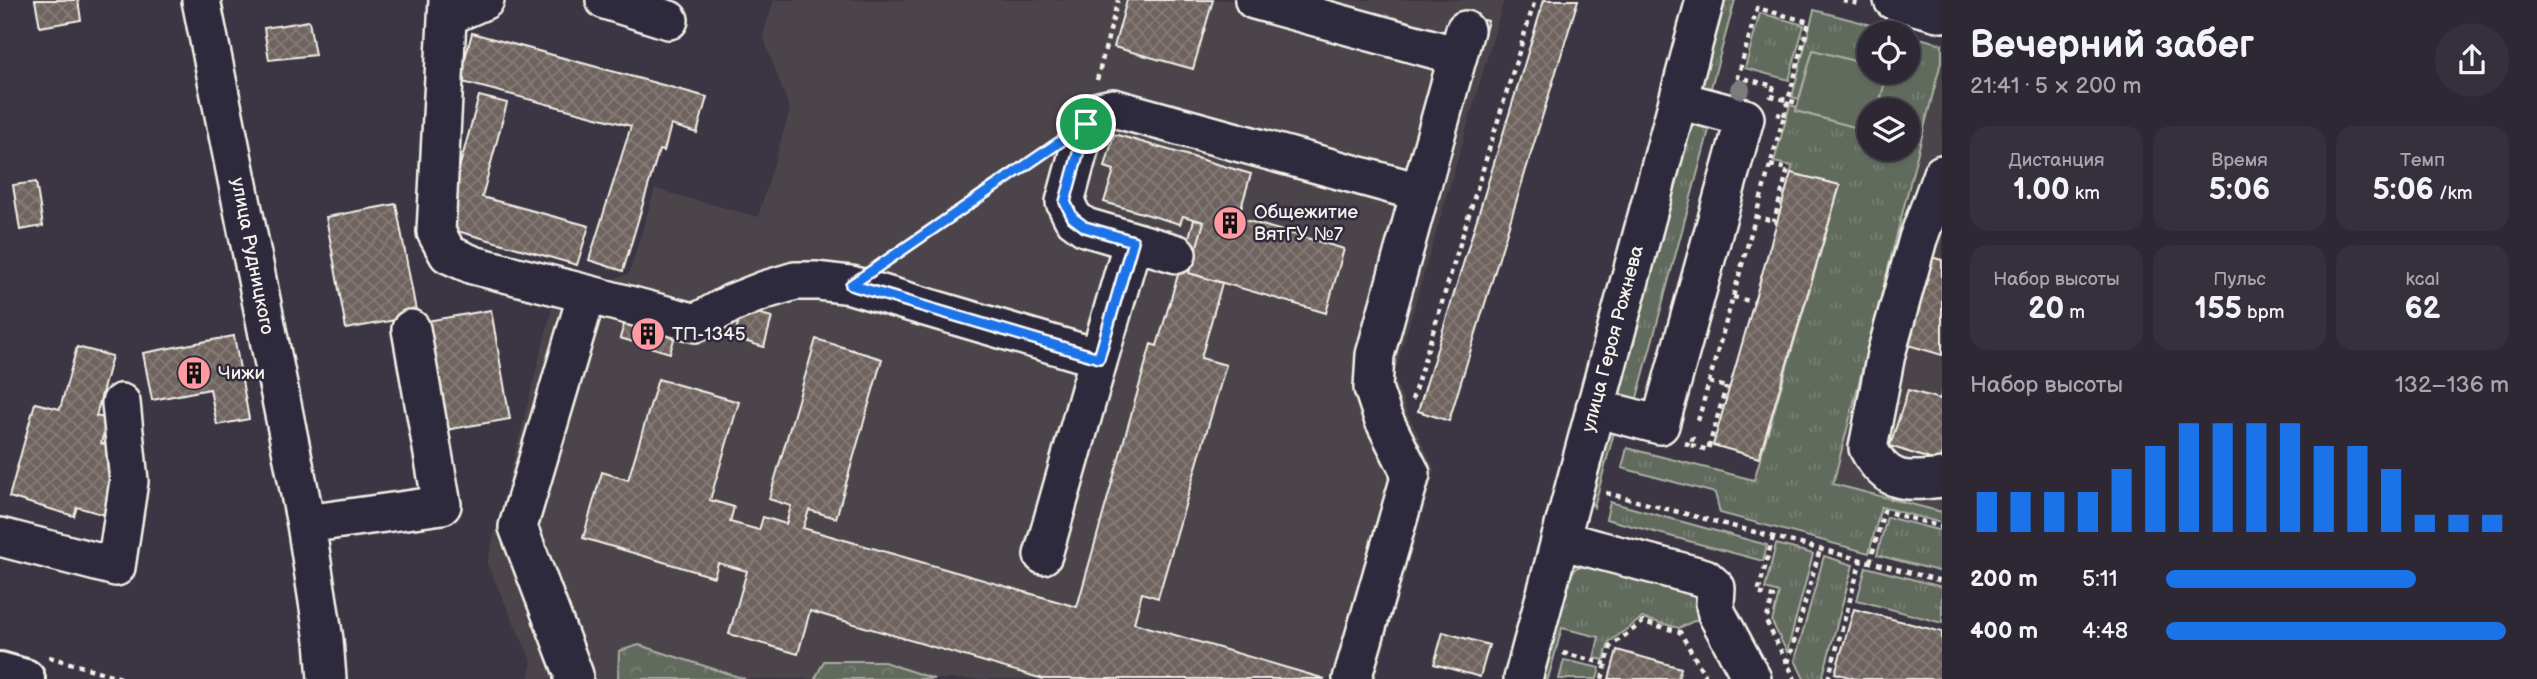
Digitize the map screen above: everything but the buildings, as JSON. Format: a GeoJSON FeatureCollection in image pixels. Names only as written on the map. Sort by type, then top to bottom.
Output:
{"type":"FeatureCollection","features":[{"type":"Feature","properties":{"kind":"main road"},"geometry":{"type":"LineString","coordinates":[[0,672],[31,666]]}},
{"type":"Feature","properties":{"kind":"street","name":"улица Рудницкого"},"geometry":{"type":"LineString","coordinates":[[201,0],[306,524],[324,640],[327,679]]}},
{"type":"Feature","properties":{"kind":"street"},"geometry":{"type":"LineString","coordinates":[[485,0],[448,8],[436,232],[448,254],[473,265],[696,323],[732,303],[795,281],[851,285],[1099,358]]}},
{"type":"Feature","properties":{"kind":"street"},"geometry":{"type":"LineString","coordinates":[[606,0],[669,20]]}},
{"type":"Feature","properties":{"kind":"street"},"geometry":{"type":"LineString","coordinates":[[1254,0],[1462,43],[1375,355],[1373,388],[1383,418],[1411,474],[1352,679]]}},
{"type":"Feature","properties":{"kind":"street","name":"улица Героя Рожнева"},"geometry":{"type":"LineString","coordinates":[[1523,679],[1705,0]]}},
{"type":"Feature","properties":{"kind":"street"},"geometry":{"type":"LineString","coordinates":[[1893,0],[1942,13]]}},
{"type":"Feature","properties":{"kind":"street"},"geometry":{"type":"LineString","coordinates":[[1595,408],[1660,425],[1745,118],[1678,100]]}},
{"type":"Feature","properties":{"kind":"street"},"geometry":{"type":"LineString","coordinates":[[1177,254],[1085,227],[1073,218],[1065,202],[1086,124],[1099,111],[1113,108],[1419,192]]}},
{"type":"Feature","properties":{"kind":"street"},"geometry":{"type":"LineString","coordinates":[[1942,174],[1917,239],[1893,328],[1868,448],[1874,460],[1896,479],[1909,482],[1942,478]]}},
{"type":"Feature","properties":{"kind":"street"},"geometry":{"type":"LineString","coordinates":[[1043,555],[1133,241]]}},
{"type":"Feature","properties":{"kind":"street"},"geometry":{"type":"LineString","coordinates":[[578,678],[518,527],[587,294]]}},
{"type":"Feature","properties":{"kind":"street"},"geometry":{"type":"LineString","coordinates":[[306,524],[442,505],[411,329]]}},
{"type":"Feature","properties":{"kind":"street"},"geometry":{"type":"LineString","coordinates":[[0,537],[116,567],[129,481],[121,402]]}},
{"type":"Feature","properties":{"kind":"street"},"geometry":{"type":"LineString","coordinates":[[1560,540],[1711,582],[1716,588],[1717,614],[1752,679]]}},
{"type":"Feature","properties":{"kind":"path"},"geometry":{"type":"LineString","coordinates":[[851,285],[1086,124],[1118,0]]}},
{"type":"Feature","properties":{"kind":"path"},"geometry":{"type":"LineString","coordinates":[[1412,401],[1535,0]]}},
{"type":"Feature","properties":{"kind":"path"},"geometry":{"type":"LineString","coordinates":[[1784,116],[1788,101],[1809,22],[1757,8],[1738,77],[1774,86],[1771,96],[1788,101],[1798,103]]}},
{"type":"Feature","properties":{"kind":"path"},"geometry":{"type":"LineString","coordinates":[[1755,216],[1775,221],[1788,169],[1770,165]]}},
{"type":"Feature","properties":{"kind":"path"},"geometry":{"type":"LineString","coordinates":[[1733,297],[1754,302]]}},
{"type":"Feature","properties":{"kind":"path"},"geometry":{"type":"LineString","coordinates":[[1691,445],[1708,450],[1728,387],[1709,382]]}},
{"type":"Feature","properties":{"kind":"path"},"geometry":{"type":"LineString","coordinates":[[1602,492],[1942,581]]}},
{"type":"Feature","properties":{"kind":"path"},"geometry":{"type":"LineString","coordinates":[[1870,562],[1884,511],[1942,527]]}},
{"type":"Feature","properties":{"kind":"path"},"geometry":{"type":"LineString","coordinates":[[1773,537],[1758,593],[1773,597],[1766,621],[1795,679]]}},
{"type":"Feature","properties":{"kind":"path"},"geometry":{"type":"LineString","coordinates":[[1788,664],[1820,549]]}},
{"type":"Feature","properties":{"kind":"path"},"geometry":{"type":"LineString","coordinates":[[1828,679],[1861,560]]}},
{"type":"Feature","properties":{"kind":"path"},"geometry":{"type":"LineString","coordinates":[[1602,679],[1611,646],[1643,622],[1679,632],[1707,679]]}},
{"type":"Feature","properties":{"kind":"path"},"geometry":{"type":"LineString","coordinates":[[1560,653],[1606,664]]}},
{"type":"Feature","properties":{"kind":"path"},"geometry":{"type":"LineString","coordinates":[[31,666],[125,679]]}},
{"type":"Feature","properties":{"kind":"shaded area"},"geometry":{"type":"Polygon","coordinates":[[[774,0],[1504,0],[1394,376],[1408,414],[1435,470],[1375,679],[528,679],[532,662],[487,564],[555,297],[629,274],[655,189],[758,217],[790,110],[763,36],[774,0]]]}},
{"type":"Feature","properties":{"kind":"shaded area"},"geometry":{"type":"Polygon","coordinates":[[[1941,61],[1942,512],[1833,485],[1916,161],[1920,161],[1920,143],[1941,61]]]}},
{"type":"Feature","properties":{"kind":"green space"},"geometry":{"type":"Polygon","coordinates":[[[1725,0],[1735,0],[1709,95],[1704,92],[1701,82],[1725,0]]]}},
{"type":"Feature","properties":{"kind":"green space"},"geometry":{"type":"Polygon","coordinates":[[[1814,10],[1857,21],[1857,62],[1813,50],[1799,99],[1792,97],[1814,10]]]}},
{"type":"Feature","properties":{"kind":"green space"},"geometry":{"type":"Polygon","coordinates":[[[1760,13],[1804,25],[1789,80],[1745,68],[1760,13]]]}},
{"type":"Feature","properties":{"kind":"green space"},"geometry":{"type":"Polygon","coordinates":[[[1920,38],[1942,44],[1942,58],[1920,144],[1920,98],[1880,98],[1885,84],[1920,84],[1920,38]]]}},
{"type":"Feature","properties":{"kind":"green space"},"geometry":{"type":"Polygon","coordinates":[[[1813,50],[1857,62],[1857,84],[1885,84],[1880,98],[1857,98],[1857,128],[1796,111],[1813,50]]]}},
{"type":"Feature","properties":{"kind":"green space"},"geometry":{"type":"Polygon","coordinates":[[[1790,105],[1797,107],[1796,111],[1857,128],[1857,161],[1916,161],[1833,484],[1942,512],[1942,523],[1881,507],[1869,553],[1720,513],[1715,493],[1622,468],[1627,448],[1754,480],[1840,186],[1791,173],[1792,166],[1774,162],[1790,105]]]}},
{"type":"Feature","properties":{"kind":"green space"},"geometry":{"type":"Polygon","coordinates":[[[1697,118],[1712,119],[1634,409],[1622,405],[1617,394],[1691,125],[1697,118]]]}},
{"type":"Feature","properties":{"kind":"green space"},"geometry":{"type":"Polygon","coordinates":[[[1616,425],[1594,507],[1588,498],[1606,431],[1616,425]]]}},
{"type":"Feature","properties":{"kind":"green space"},"geometry":{"type":"Polygon","coordinates":[[[1610,502],[1767,545],[1763,561],[1606,519],[1610,502]]]}},
{"type":"Feature","properties":{"kind":"green space"},"geometry":{"type":"Polygon","coordinates":[[[1887,517],[1942,531],[1942,572],[1877,555],[1887,517]]]}},
{"type":"Feature","properties":{"kind":"green space"},"geometry":{"type":"Polygon","coordinates":[[[1776,544],[1813,554],[1787,652],[1772,622],[1779,593],[1765,589],[1776,544]]]}},
{"type":"Feature","properties":{"kind":"green space"},"geometry":{"type":"Polygon","coordinates":[[[1824,556],[1853,565],[1822,679],[1804,679],[1795,660],[1824,556]]]}},
{"type":"Feature","properties":{"kind":"green space"},"geometry":{"type":"Polygon","coordinates":[[[1577,567],[1586,567],[1715,601],[1716,611],[1679,628],[1642,618],[1609,642],[1604,660],[1594,658],[1599,637],[1562,628],[1548,679],[1543,679],[1571,574],[1577,567]]]}},
{"type":"Feature","properties":{"kind":"green space"},"geometry":{"type":"Polygon","coordinates":[[[1866,567],[1942,587],[1942,623],[1857,600],[1866,567]]]}},
{"type":"Feature","properties":{"kind":"green space"},"geometry":{"type":"Polygon","coordinates":[[[639,645],[745,679],[618,679],[619,651],[639,645]]]}},
{"type":"Feature","properties":{"kind":"green space"},"geometry":{"type":"Polygon","coordinates":[[[1564,660],[1600,668],[1597,679],[1559,679],[1564,660]]]}},
{"type":"Feature","properties":{"kind":"green space"},"geometry":{"type":"Polygon","coordinates":[[[824,661],[881,661],[934,679],[815,679],[824,661]]]}},
{"type":"Feature","properties":{"kind":"place","name":"Общежитие ВятГУ №7"},"geometry":{"type":"Point","coordinates":[1230,223]}},
{"type":"Feature","properties":{"kind":"place","name":"ТП-1345"},"geometry":{"type":"Point","coordinates":[648,334]}},
{"type":"Feature","properties":{"kind":"place","name":"Чижи"},"geometry":{"type":"Point","coordinates":[194,373]}},
{"type":"Feature","properties":{"kind":"route"},"geometry":{"type":"LineString","coordinates":[[1086,124],[1065,202],[1073,218],[1085,227],[1133,241],[1099,358],[851,285],[929,231],[1086,124]]}}]}
